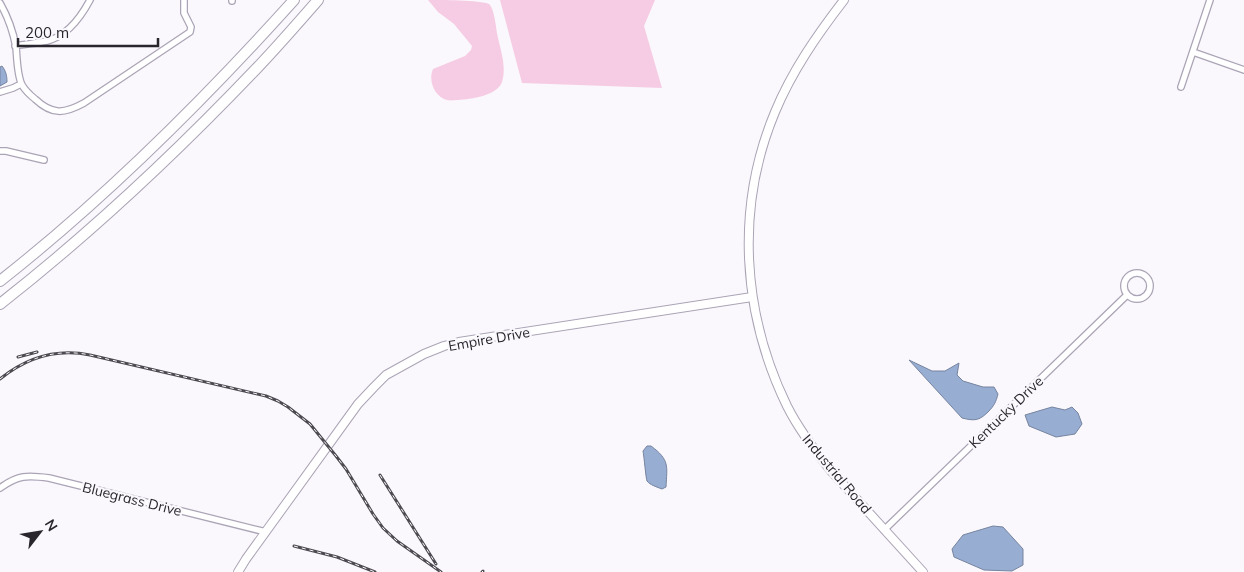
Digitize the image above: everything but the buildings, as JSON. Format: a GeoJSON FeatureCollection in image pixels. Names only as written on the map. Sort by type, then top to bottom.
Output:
{"type":"FeatureCollection","features":[{"type":"Feature","properties":{"kind":"highway"},"geometry":{"type":"LineString","coordinates":[[0,282],[119,179],[182,119],[294,0]]}},
{"type":"Feature","properties":{"kind":"highway"},"geometry":{"type":"LineString","coordinates":[[0,304],[78,240],[195,132],[258,67],[318,0]]}},
{"type":"Feature","properties":{"kind":"main road","name":"Industrial Road"},"geometry":{"type":"LineString","coordinates":[[844,0],[814,40],[791,77],[765,139],[754,182],[748,230],[748,256],[752,297],[762,340],[785,401],[796,423],[832,472],[923,572]]}},
{"type":"Feature","properties":{"kind":"main road","name":"Empire Drive"},"geometry":{"type":"LineString","coordinates":[[238,572],[358,404],[386,375],[424,354],[444,346],[471,340],[752,297]]}},
{"type":"Feature","properties":{"kind":"street"},"geometry":{"type":"LineString","coordinates":[[16,46],[49,40],[66,32],[78,20],[90,0]]}},
{"type":"Feature","properties":{"kind":"street"},"geometry":{"type":"LineString","coordinates":[[0,3],[13,32],[21,84],[31,96],[47,108],[61,112],[71,110],[84,103],[190,32],[191,27],[184,13],[184,0]]}},
{"type":"Feature","properties":{"kind":"street"},"geometry":{"type":"LineString","coordinates":[[1181,88],[1210,0]]}},
{"type":"Feature","properties":{"kind":"street"},"geometry":{"type":"LineString","coordinates":[[1192,52],[1244,70]]}},
{"type":"Feature","properties":{"kind":"street"},"geometry":{"type":"LineString","coordinates":[[0,92],[21,84]]}},
{"type":"Feature","properties":{"kind":"street"},"geometry":{"type":"LineString","coordinates":[[0,151],[44,160]]}},
{"type":"Feature","properties":{"kind":"street"},"geometry":{"type":"LineString","coordinates":[[1137,273],[1145,276],[1150,283],[1147,295],[1140,299],[1135,299],[1127,295],[1124,285],[1128,276],[1137,273]]}},
{"type":"Feature","properties":{"kind":"street","name":"Kentucky Drive"},"geometry":{"type":"LineString","coordinates":[[884,530],[1127,295]]}},
{"type":"Feature","properties":{"kind":"street","name":"Bluegrass Drive"},"geometry":{"type":"LineString","coordinates":[[0,488],[16,479],[32,475],[266,532]]}},
{"type":"Feature","properties":{"kind":"shaded area"},"geometry":{"type":"Polygon","coordinates":[[[428,0],[460,0],[485,3],[491,6],[504,70],[502,82],[495,91],[476,98],[447,100],[442,98],[433,88],[431,78],[433,69],[465,56],[472,46],[454,24],[438,12],[428,0]]]}},
{"type":"Feature","properties":{"kind":"shaded area"},"geometry":{"type":"Polygon","coordinates":[[[500,0],[655,0],[644,26],[662,88],[522,83],[500,0]]]}},
{"type":"Feature","properties":{"kind":"water"},"geometry":{"type":"Polygon","coordinates":[[[2,66],[7,82],[0,86],[0,67],[2,66]]]}},
{"type":"Feature","properties":{"kind":"water"},"geometry":{"type":"Polygon","coordinates":[[[909,360],[932,371],[945,371],[959,363],[957,375],[963,381],[983,387],[994,387],[998,394],[992,408],[979,419],[962,418],[909,360]]]}},
{"type":"Feature","properties":{"kind":"water"},"geometry":{"type":"Polygon","coordinates":[[[1052,407],[1065,410],[1072,407],[1078,413],[1082,424],[1075,434],[1056,437],[1029,426],[1025,415],[1052,407]]]}},
{"type":"Feature","properties":{"kind":"water"},"geometry":{"type":"Polygon","coordinates":[[[647,446],[651,446],[662,455],[666,464],[666,487],[662,489],[647,481],[643,451],[647,446]]]}},
{"type":"Feature","properties":{"kind":"water"},"geometry":{"type":"Polygon","coordinates":[[[993,526],[1003,527],[1023,549],[1023,565],[1012,571],[984,570],[954,557],[952,549],[963,535],[993,526]]]}},
{"type":"Feature","properties":{"kind":"railway"},"geometry":{"type":"LineString","coordinates":[[18,357],[37,352]]}},
{"type":"Feature","properties":{"kind":"railway"},"geometry":{"type":"LineString","coordinates":[[0,379],[20,365],[42,356],[77,353],[266,396],[278,401],[310,424],[346,469],[383,528],[397,541],[441,572]]}},
{"type":"Feature","properties":{"kind":"railway"},"geometry":{"type":"LineString","coordinates":[[380,475],[436,564]]}},
{"type":"Feature","properties":{"kind":"railway"},"geometry":{"type":"LineString","coordinates":[[294,546],[337,557],[375,572]]}}]}
